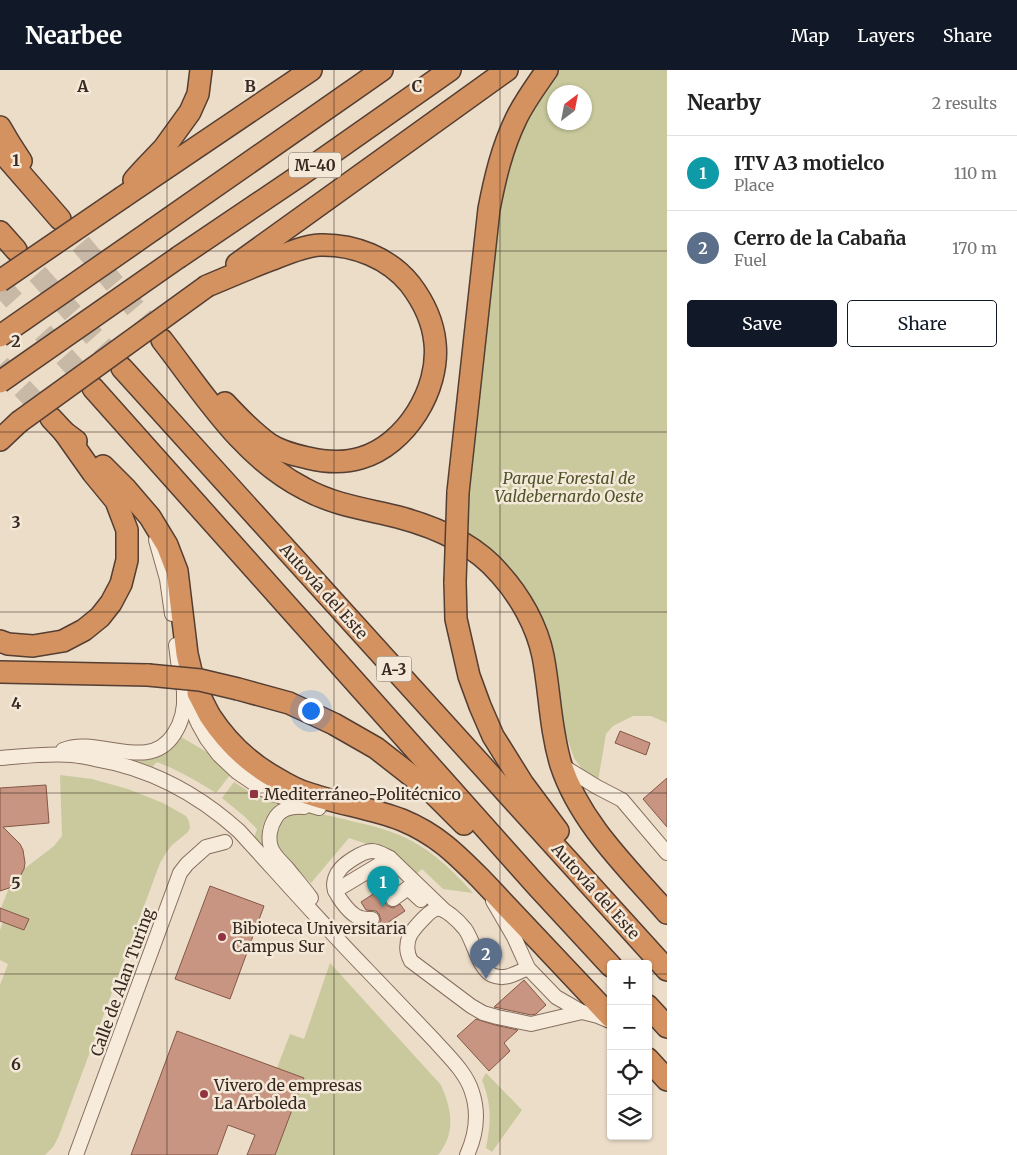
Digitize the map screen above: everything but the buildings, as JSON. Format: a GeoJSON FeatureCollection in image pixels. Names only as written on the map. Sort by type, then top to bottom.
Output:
{"type":"FeatureCollection","features":[{"type":"Feature","properties":{"kind":"highway"},"geometry":{"type":"LineString","coordinates":[[123,197],[129,186],[164,148],[190,112],[198,94],[201,70]]}},
{"type":"Feature","properties":{"kind":"highway"},"geometry":{"type":"LineString","coordinates":[[0,281],[297,77],[311,70]]}},
{"type":"Feature","properties":{"kind":"highway","name":"M-40"},"geometry":{"type":"LineString","coordinates":[[0,336],[382,70]]}},
{"type":"Feature","properties":{"kind":"highway","name":"M-40"},"geometry":{"type":"LineString","coordinates":[[0,382],[450,70]]}},
{"type":"Feature","properties":{"kind":"highway"},"geometry":{"type":"LineString","coordinates":[[0,434],[20,422],[507,70]]}},
{"type":"Feature","properties":{"kind":"highway"},"geometry":{"type":"LineString","coordinates":[[548,70],[532,90],[516,118],[501,157],[489,209],[458,492],[455,582],[456,619],[469,676],[480,706],[493,736],[522,784],[558,831],[667,951]]}},
{"type":"Feature","properties":{"kind":"highway"},"geometry":{"type":"LineString","coordinates":[[0,127],[38,186],[46,202]]}},
{"type":"Feature","properties":{"kind":"highway"},"geometry":{"type":"LineString","coordinates":[[0,150],[60,219]]}},
{"type":"Feature","properties":{"kind":"highway"},"geometry":{"type":"LineString","coordinates":[[0,232],[16,250]]}},
{"type":"Feature","properties":{"kind":"highway"},"geometry":{"type":"LineString","coordinates":[[207,286],[297,249],[319,245],[345,246],[365,252],[394,268],[416,292],[431,323],[435,343],[432,379],[420,409],[408,425],[394,440],[379,450],[361,458],[340,461],[318,460],[294,455],[270,444],[237,415],[162,340],[235,434],[252,452],[288,480],[328,500],[424,524],[450,535],[481,555],[499,572],[517,594],[533,626],[543,653],[552,724],[561,765],[582,810],[609,847],[667,913]]}},
{"type":"Feature","properties":{"kind":"highway","name":"Autovía del Este"},"geometry":{"type":"LineString","coordinates":[[122,368],[667,970]]}},
{"type":"Feature","properties":{"kind":"highway","name":"A-3"},"geometry":{"type":"LineString","coordinates":[[93,388],[537,886],[607,962]]}},
{"type":"Feature","properties":{"kind":"highway"},"geometry":{"type":"LineString","coordinates":[[0,440],[20,422]]}},
{"type":"Feature","properties":{"kind":"highway"},"geometry":{"type":"LineString","coordinates":[[0,641],[8,644],[33,646],[63,640],[84,630],[100,617],[111,603],[121,584],[127,560],[127,530],[116,501],[58,425],[86,448],[126,489],[150,517],[167,545],[177,570],[187,654],[191,670]]}},
{"type":"Feature","properties":{"kind":"highway"},"geometry":{"type":"LineString","coordinates":[[0,672],[148,676],[200,680],[289,704],[334,724],[376,748],[431,791],[492,852],[537,886]]}},
{"type":"Feature","properties":{"kind":"highway"},"geometry":{"type":"LineString","coordinates":[[191,692],[228,741],[251,762],[266,772],[305,793],[379,812],[402,820],[444,843],[480,878],[607,1013]]}},
{"type":"Feature","properties":{"kind":"highway"},"geometry":{"type":"LineString","coordinates":[[652,1010],[667,1027]]}},
{"type":"Feature","properties":{"kind":"highway"},"geometry":{"type":"LineString","coordinates":[[652,1063],[667,1080]]}},
{"type":"Feature","properties":{"kind":"street"},"geometry":{"type":"LineString","coordinates":[[150,517],[166,579],[179,669],[191,692],[198,723],[207,739],[220,755],[248,780],[273,794],[319,808]]}},
{"type":"Feature","properties":{"kind":"street"},"geometry":{"type":"LineString","coordinates":[[54,754],[66,748],[84,746],[144,753],[161,747],[171,739],[178,727],[185,703],[191,692]]}},
{"type":"Feature","properties":{"kind":"street"},"geometry":{"type":"LineString","coordinates":[[0,758],[54,754],[74,755],[111,762],[141,770],[164,780],[210,807],[223,817],[239,831],[356,959],[454,1062],[465,1077],[472,1092],[476,1109],[475,1134],[468,1155]]}},
{"type":"Feature","properties":{"kind":"street"},"geometry":{"type":"LineString","coordinates":[[561,765],[622,800],[667,853]]}},
{"type":"Feature","properties":{"kind":"street"},"geometry":{"type":"LineString","coordinates":[[356,959],[306,891],[272,850],[269,839],[270,829],[273,821],[284,809],[299,806],[402,820]]}},
{"type":"Feature","properties":{"kind":"street","name":"Calle de Alan Turing"},"geometry":{"type":"LineString","coordinates":[[76,1155],[180,874],[187,864],[206,847],[225,842]]}},
{"type":"Feature","properties":{"kind":"street"},"geometry":{"type":"LineString","coordinates":[[372,918],[366,919],[356,916],[347,908],[335,891],[390,858],[438,910]]}},
{"type":"Feature","properties":{"kind":"street"},"geometry":{"type":"LineString","coordinates":[[480,878],[514,937],[528,968],[556,997],[582,1012],[607,1020]]}},
{"type":"Feature","properties":{"kind":"street"},"geometry":{"type":"LineString","coordinates":[[393,899],[408,888],[438,910],[454,918],[465,929],[481,963],[494,976],[505,978],[528,968]]}},
{"type":"Feature","properties":{"kind":"street"},"geometry":{"type":"LineString","coordinates":[[438,910],[419,923],[410,935],[407,953],[411,961],[471,1006],[483,1013],[531,1024],[582,1012]]}},
{"type":"Feature","properties":{"kind":"green space","name":"Parque Forestal de Valdebernardo Oeste"},"geometry":{"type":"Polygon","coordinates":[[[557,70],[667,70],[667,723],[651,716],[633,716],[613,726],[606,734],[598,781],[585,773],[574,758],[566,735],[553,652],[541,615],[527,589],[509,566],[487,546],[466,532],[494,256],[502,198],[511,161],[531,114],[547,87],[547,130],[592,130],[592,85],[548,85],[557,70]]]}},
{"type":"Feature","properties":{"kind":"green space"},"geometry":{"type":"Polygon","coordinates":[[[181,737],[212,755],[230,775],[216,793],[165,765],[157,762],[152,767],[136,760],[161,754],[181,737]]]}},
{"type":"Feature","properties":{"kind":"green space"},"geometry":{"type":"Polygon","coordinates":[[[60,775],[92,779],[128,789],[163,803],[186,816],[190,828],[188,832],[172,845],[160,863],[58,1138],[53,1147],[45,1155],[0,1155],[0,985],[8,964],[0,960],[0,930],[3,922],[25,930],[28,919],[1,908],[9,888],[18,880],[24,869],[54,846],[62,836],[60,775]]]}},
{"type":"Feature","properties":{"kind":"green space"},"geometry":{"type":"Polygon","coordinates":[[[234,782],[248,791],[247,794],[257,801],[261,796],[277,804],[268,814],[263,824],[264,847],[254,838],[257,829],[222,798],[234,782]]]}},
{"type":"Feature","properties":{"kind":"green space"},"geometry":{"type":"Polygon","coordinates":[[[309,813],[332,816],[369,825],[404,837],[436,857],[473,893],[443,889],[422,869],[415,875],[393,853],[349,838],[311,883],[291,863],[275,840],[275,830],[284,818],[291,815],[309,813]]]}},
{"type":"Feature","properties":{"kind":"green space"},"geometry":{"type":"Polygon","coordinates":[[[330,963],[441,1085],[450,1112],[450,1130],[444,1147],[438,1155],[275,1155],[304,1078],[277,1068],[290,1034],[304,1039],[330,963]]]}},
{"type":"Feature","properties":{"kind":"green space"},"geometry":{"type":"Polygon","coordinates":[[[486,1073],[522,1110],[492,1152],[486,1148],[490,1114],[488,1098],[482,1080],[486,1073]]]}},
{"type":"Feature","properties":{"kind":"tunnel"},"geometry":{"type":"LineString","coordinates":[[60,219],[162,340]]}},
{"type":"Feature","properties":{"kind":"tunnel"},"geometry":{"type":"LineString","coordinates":[[16,250],[122,368]]}},
{"type":"Feature","properties":{"kind":"tunnel"},"geometry":{"type":"LineString","coordinates":[[0,285],[93,388]]}},
{"type":"Feature","properties":{"kind":"tunnel"},"geometry":{"type":"LineString","coordinates":[[0,365],[51,418]]}},
{"type":"Feature","properties":{"kind":"place","name":"Mediterráneo-Politécnico"},"geometry":{"type":"Point","coordinates":[254,794]}},
{"type":"Feature","properties":{"kind":"place","name":"ITV A3 motielco"},"geometry":{"type":"Point","coordinates":[383,907]}},
{"type":"Feature","properties":{"kind":"place","name":"Bibioteca Universitaria Campus Sur"},"geometry":{"type":"Point","coordinates":[222,937]}},
{"type":"Feature","properties":{"kind":"place","name":"Cerro de la Cabaña"},"geometry":{"type":"Point","coordinates":[486,979]}},
{"type":"Feature","properties":{"kind":"place","name":"Vivero de empresas La Arboleda"},"geometry":{"type":"Point","coordinates":[204,1094]}}]}
